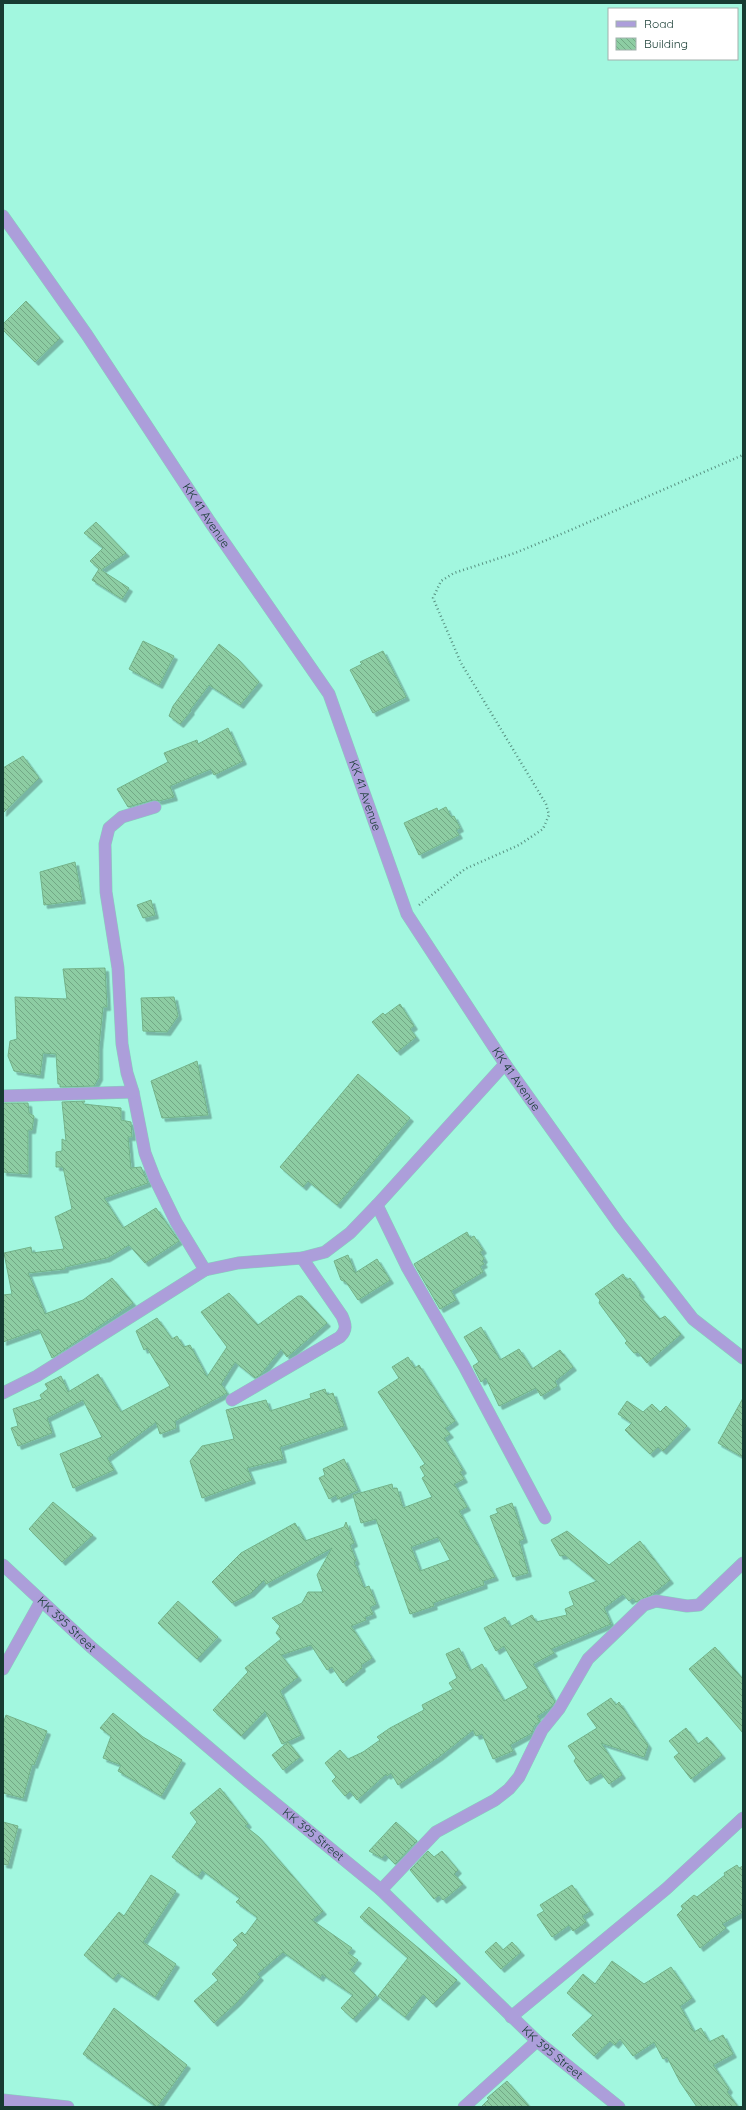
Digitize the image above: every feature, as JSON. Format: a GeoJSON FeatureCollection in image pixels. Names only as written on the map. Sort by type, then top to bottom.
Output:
{"type":"FeatureCollection","features":[{"type":"Feature","properties":{"kind":"street","name":"KK 41 Avenue"},"geometry":{"type":"LineString","coordinates":[[3,216],[87,334],[210,522],[329,694],[407,914],[505,1064],[619,1224],[693,1319],[743,1358]]}},
{"type":"Feature","properties":{"kind":"street"},"geometry":{"type":"LineString","coordinates":[[155,807],[122,818],[109,828],[105,844],[106,892],[118,968],[122,1044],[127,1073],[134,1092],[145,1153],[154,1179],[176,1222],[205,1270]]}},
{"type":"Feature","properties":{"kind":"street"},"geometry":{"type":"LineString","coordinates":[[3,1393],[37,1376],[205,1270],[238,1263],[302,1258],[325,1252],[350,1233],[377,1205],[505,1064]]}},
{"type":"Feature","properties":{"kind":"street"},"geometry":{"type":"LineString","coordinates":[[3,1096],[134,1092]]}},
{"type":"Feature","properties":{"kind":"street"},"geometry":{"type":"LineString","coordinates":[[377,1205],[407,1267],[464,1366],[546,1518]]}},
{"type":"Feature","properties":{"kind":"street"},"geometry":{"type":"LineString","coordinates":[[232,1400],[340,1337],[345,1332],[346,1324],[342,1316],[302,1258]]}},
{"type":"Feature","properties":{"kind":"street"},"geometry":{"type":"LineString","coordinates":[[381,1890],[436,1832],[495,1800],[509,1789],[519,1777],[542,1730],[559,1709],[588,1658],[644,1605],[656,1601],[687,1606],[699,1605],[743,1563]]}},
{"type":"Feature","properties":{"kind":"street","name":"KK 395 Street"},"geometry":{"type":"LineString","coordinates":[[3,1566],[91,1647],[235,1771],[381,1890],[537,2041],[619,2107]]}},
{"type":"Feature","properties":{"kind":"street"},"geometry":{"type":"LineString","coordinates":[[3,1669],[41,1601]]}},
{"type":"Feature","properties":{"kind":"street"},"geometry":{"type":"LineString","coordinates":[[511,2017],[666,1888],[743,1818]]}},
{"type":"Feature","properties":{"kind":"street"},"geometry":{"type":"LineString","coordinates":[[464,2107],[537,2041]]}},
{"type":"Feature","properties":{"kind":"street"},"geometry":{"type":"LineString","coordinates":[[3,2100],[68,2107]]}},
{"type":"Feature","properties":{"kind":"path"},"geometry":{"type":"LineString","coordinates":[[407,914],[465,869],[519,845],[543,829],[549,815],[546,804],[461,663],[434,598],[441,581],[454,573],[515,553],[573,529],[743,455]]}},
{"type":"Feature","properties":{"kind":"building"},"geometry":{"type":"Polygon","coordinates":[[[26,301],[60,338],[35,362],[3,330],[3,324],[26,301]]]}},
{"type":"Feature","properties":{"kind":"building"},"geometry":{"type":"Polygon","coordinates":[[[96,522],[126,553],[101,570],[129,588],[122,599],[92,580],[99,569],[90,561],[103,548],[84,533],[96,522]]]}},
{"type":"Feature","properties":{"kind":"building"},"geometry":{"type":"Polygon","coordinates":[[[143,641],[174,656],[159,685],[129,669],[143,641]]]}},
{"type":"Feature","properties":{"kind":"building"},"geometry":{"type":"Polygon","coordinates":[[[219,644],[238,659],[259,682],[240,705],[209,685],[180,724],[169,716],[173,706],[219,644]]]}},
{"type":"Feature","properties":{"kind":"building"},"geometry":{"type":"Polygon","coordinates":[[[383,651],[406,697],[373,713],[350,670],[362,664],[360,662],[383,651]]]}},
{"type":"Feature","properties":{"kind":"building"},"geometry":{"type":"Polygon","coordinates":[[[228,728],[243,761],[214,775],[211,769],[170,786],[174,797],[159,801],[153,800],[128,807],[117,789],[168,762],[164,753],[197,740],[198,744],[228,728]]]}},
{"type":"Feature","properties":{"kind":"building"},"geometry":{"type":"Polygon","coordinates":[[[23,756],[39,778],[3,813],[3,768],[23,756]]]}},
{"type":"Feature","properties":{"kind":"building"},"geometry":{"type":"Polygon","coordinates":[[[446,807],[451,817],[454,816],[460,828],[456,830],[459,835],[419,855],[404,823],[437,808],[438,811],[446,807]]]}},
{"type":"Feature","properties":{"kind":"building"},"geometry":{"type":"Polygon","coordinates":[[[75,862],[82,900],[44,905],[40,872],[75,862]]]}},
{"type":"Feature","properties":{"kind":"building"},"geometry":{"type":"Polygon","coordinates":[[[151,900],[155,915],[143,918],[137,905],[151,900]]]}},
{"type":"Feature","properties":{"kind":"building"},"geometry":{"type":"Polygon","coordinates":[[[105,968],[107,1007],[103,1007],[99,1046],[99,1077],[94,1086],[60,1087],[60,1084],[58,1084],[56,1054],[43,1053],[40,1075],[14,1071],[8,1056],[10,1041],[17,1039],[15,997],[67,999],[63,969],[105,968]]]}},
{"type":"Feature","properties":{"kind":"building"},"geometry":{"type":"Polygon","coordinates":[[[174,997],[178,1016],[167,1032],[143,1031],[141,998],[174,997]]]}},
{"type":"Feature","properties":{"kind":"building"},"geometry":{"type":"Polygon","coordinates":[[[400,1004],[414,1026],[410,1029],[416,1037],[397,1052],[372,1022],[383,1013],[385,1015],[400,1004]]]}},
{"type":"Feature","properties":{"kind":"building"},"geometry":{"type":"Polygon","coordinates":[[[197,1061],[208,1115],[162,1118],[151,1081],[197,1061]]]}},
{"type":"Feature","properties":{"kind":"building"},"geometry":{"type":"Polygon","coordinates":[[[358,1074],[410,1118],[337,1205],[308,1181],[303,1187],[280,1167],[358,1074]]]}},
{"type":"Feature","properties":{"kind":"building"},"geometry":{"type":"Polygon","coordinates":[[[85,1101],[83,1104],[121,1108],[121,1120],[131,1122],[132,1137],[128,1137],[131,1168],[141,1167],[148,1183],[104,1198],[123,1228],[156,1208],[179,1241],[145,1263],[129,1245],[107,1258],[65,1267],[65,1269],[28,1273],[45,1314],[83,1300],[112,1278],[133,1303],[52,1358],[39,1329],[3,1342],[3,1295],[12,1294],[4,1253],[31,1247],[32,1253],[64,1249],[55,1217],[72,1209],[63,1167],[56,1167],[56,1152],[62,1151],[62,1139],[66,1141],[62,1102],[85,1101]]]}},
{"type":"Feature","properties":{"kind":"building"},"geometry":{"type":"Polygon","coordinates":[[[3,1103],[28,1103],[29,1113],[34,1116],[32,1130],[28,1130],[28,1174],[3,1172],[3,1103]]]}},
{"type":"Feature","properties":{"kind":"building"},"geometry":{"type":"Polygon","coordinates":[[[467,1232],[470,1238],[474,1236],[483,1250],[480,1252],[484,1259],[482,1261],[484,1264],[480,1266],[483,1272],[451,1291],[456,1300],[440,1309],[414,1264],[467,1232]]]}},
{"type":"Feature","properties":{"kind":"building"},"geometry":{"type":"Polygon","coordinates":[[[348,1255],[355,1273],[377,1259],[390,1280],[358,1300],[346,1282],[341,1280],[334,1261],[348,1255]]]}},
{"type":"Feature","properties":{"kind":"building"},"geometry":{"type":"Polygon","coordinates":[[[623,1274],[627,1280],[630,1278],[641,1294],[639,1295],[660,1319],[665,1316],[681,1334],[647,1363],[638,1352],[634,1353],[625,1343],[627,1341],[599,1303],[600,1300],[595,1294],[623,1274]]]}},
{"type":"Feature","properties":{"kind":"building"},"geometry":{"type":"Polygon","coordinates":[[[229,1293],[258,1325],[298,1296],[302,1296],[327,1323],[287,1357],[281,1349],[260,1375],[255,1378],[235,1362],[221,1384],[227,1393],[175,1421],[176,1428],[160,1434],[156,1422],[107,1458],[114,1470],[73,1488],[60,1454],[102,1437],[83,1400],[47,1418],[52,1433],[18,1446],[11,1428],[18,1426],[13,1409],[42,1399],[40,1395],[48,1389],[45,1384],[61,1376],[68,1392],[98,1374],[121,1412],[170,1386],[147,1348],[144,1350],[136,1331],[157,1318],[172,1339],[177,1336],[184,1347],[190,1345],[207,1377],[227,1347],[201,1312],[229,1293]]]}},
{"type":"Feature","properties":{"kind":"building"},"geometry":{"type":"Polygon","coordinates":[[[481,1327],[500,1360],[519,1349],[532,1369],[560,1350],[573,1367],[555,1381],[557,1386],[541,1396],[536,1388],[499,1406],[486,1378],[481,1382],[473,1366],[479,1362],[464,1337],[481,1327]]]}},
{"type":"Feature","properties":{"kind":"building"},"geometry":{"type":"Polygon","coordinates":[[[408,1357],[415,1368],[419,1365],[455,1421],[445,1428],[450,1434],[444,1438],[463,1470],[460,1472],[464,1479],[454,1484],[467,1507],[459,1511],[495,1577],[483,1581],[484,1585],[433,1603],[434,1606],[410,1614],[376,1519],[361,1523],[353,1495],[392,1484],[393,1489],[397,1488],[403,1508],[432,1497],[422,1478],[425,1476],[420,1467],[425,1464],[378,1392],[399,1378],[392,1367],[408,1357]],[[438,1537],[411,1547],[420,1571],[450,1560],[438,1537]]]}},
{"type":"Feature","properties":{"kind":"building"},"geometry":{"type":"Polygon","coordinates":[[[325,1389],[327,1395],[333,1393],[344,1426],[280,1447],[283,1459],[247,1468],[252,1480],[202,1498],[190,1461],[202,1446],[234,1439],[226,1410],[266,1400],[270,1411],[311,1398],[310,1394],[325,1389]]]}},
{"type":"Feature","properties":{"kind":"building"},"geometry":{"type":"Polygon","coordinates":[[[743,1398],[743,1457],[718,1443],[743,1398]]]}},
{"type":"Feature","properties":{"kind":"building"},"geometry":{"type":"Polygon","coordinates":[[[627,1401],[643,1412],[652,1404],[660,1412],[666,1406],[687,1426],[663,1451],[658,1447],[650,1454],[625,1430],[632,1423],[618,1414],[627,1401]]]}},
{"type":"Feature","properties":{"kind":"building"},"geometry":{"type":"Polygon","coordinates":[[[344,1459],[358,1490],[338,1499],[336,1495],[329,1499],[319,1478],[325,1475],[323,1469],[344,1459]]]}},
{"type":"Feature","properties":{"kind":"building"},"geometry":{"type":"Polygon","coordinates":[[[53,1502],[93,1535],[62,1562],[29,1529],[53,1502]]]}},
{"type":"Feature","properties":{"kind":"building"},"geometry":{"type":"Polygon","coordinates":[[[512,1503],[524,1539],[519,1541],[528,1573],[513,1577],[490,1516],[498,1513],[496,1509],[512,1503]]]}},
{"type":"Feature","properties":{"kind":"building"},"geometry":{"type":"Polygon","coordinates":[[[346,1522],[354,1543],[350,1545],[356,1561],[354,1562],[364,1588],[369,1586],[376,1604],[370,1607],[373,1614],[365,1617],[366,1620],[351,1626],[372,1658],[361,1665],[362,1668],[343,1683],[332,1667],[327,1670],[311,1645],[281,1655],[298,1677],[280,1691],[301,1735],[282,1744],[265,1711],[241,1736],[213,1710],[248,1672],[245,1668],[281,1639],[276,1633],[280,1626],[272,1618],[302,1603],[308,1592],[323,1592],[317,1575],[332,1548],[266,1584],[264,1580],[251,1593],[232,1603],[212,1582],[241,1553],[295,1523],[305,1541],[344,1527],[346,1522]]]}},
{"type":"Feature","properties":{"kind":"building"},"geometry":{"type":"Polygon","coordinates":[[[567,1531],[609,1565],[640,1541],[670,1580],[651,1595],[636,1602],[633,1598],[629,1601],[623,1594],[604,1608],[611,1624],[551,1649],[554,1653],[533,1664],[555,1702],[550,1708],[537,1716],[540,1721],[534,1726],[532,1733],[510,1745],[513,1751],[493,1759],[482,1734],[476,1736],[473,1730],[440,1756],[398,1785],[391,1773],[387,1776],[386,1774],[357,1800],[350,1791],[345,1796],[332,1781],[336,1777],[325,1763],[340,1750],[348,1759],[363,1752],[380,1740],[377,1737],[390,1728],[424,1710],[422,1705],[453,1689],[449,1683],[457,1678],[446,1654],[459,1648],[470,1671],[482,1664],[504,1701],[528,1688],[504,1646],[496,1651],[484,1628],[505,1617],[510,1627],[532,1615],[536,1622],[567,1615],[565,1609],[574,1605],[569,1592],[597,1581],[565,1555],[560,1556],[551,1540],[567,1531]]]}},
{"type":"Feature","properties":{"kind":"building"},"geometry":{"type":"Polygon","coordinates":[[[178,1601],[218,1637],[197,1659],[158,1623],[178,1601]]]}},
{"type":"Feature","properties":{"kind":"building"},"geometry":{"type":"Polygon","coordinates":[[[715,1647],[743,1679],[743,1733],[689,1669],[715,1647]]]}},
{"type":"Feature","properties":{"kind":"building"},"geometry":{"type":"Polygon","coordinates":[[[611,1698],[616,1705],[619,1702],[648,1745],[644,1757],[601,1743],[622,1775],[609,1784],[601,1773],[587,1781],[574,1761],[576,1758],[568,1746],[597,1728],[587,1714],[611,1698]]]}},
{"type":"Feature","properties":{"kind":"building"},"geometry":{"type":"Polygon","coordinates":[[[113,1713],[143,1737],[182,1760],[161,1796],[118,1771],[121,1765],[103,1758],[111,1736],[100,1728],[113,1713]]]}},
{"type":"Feature","properties":{"kind":"building"},"geometry":{"type":"Polygon","coordinates":[[[6,1715],[47,1731],[34,1765],[32,1764],[23,1798],[3,1793],[3,1724],[6,1715]]]}},
{"type":"Feature","properties":{"kind":"building"},"geometry":{"type":"Polygon","coordinates":[[[686,1728],[698,1744],[707,1737],[722,1755],[691,1779],[674,1757],[679,1753],[669,1741],[686,1728]]]}},
{"type":"Feature","properties":{"kind":"building"},"geometry":{"type":"Polygon","coordinates":[[[288,1742],[300,1757],[283,1770],[272,1755],[288,1742]]]}},
{"type":"Feature","properties":{"kind":"building"},"geometry":{"type":"Polygon","coordinates":[[[220,1788],[248,1824],[245,1826],[259,1837],[323,1911],[312,1920],[352,1948],[348,1953],[358,1960],[350,1970],[376,1995],[353,2019],[341,2008],[353,1995],[322,1974],[320,1978],[283,1952],[257,1974],[260,1977],[237,2002],[214,2023],[194,2001],[218,1980],[212,1974],[238,1945],[233,1940],[242,1932],[245,1935],[257,1919],[257,1917],[236,1902],[240,1898],[202,1870],[198,1876],[172,1857],[197,1822],[190,1813],[220,1788]]]}},
{"type":"Feature","properties":{"kind":"building"},"geometry":{"type":"Polygon","coordinates":[[[3,1822],[18,1826],[8,1865],[3,1864],[3,1822]]]}},
{"type":"Feature","properties":{"kind":"building"},"geometry":{"type":"Polygon","coordinates":[[[396,1822],[417,1841],[395,1864],[385,1854],[382,1858],[369,1851],[396,1822]]]}},
{"type":"Feature","properties":{"kind":"building"},"geometry":{"type":"Polygon","coordinates":[[[428,1851],[434,1857],[442,1851],[458,1870],[454,1874],[463,1884],[443,1900],[439,1895],[434,1899],[410,1870],[428,1851]]]}},
{"type":"Feature","properties":{"kind":"building"},"geometry":{"type":"Polygon","coordinates":[[[737,1865],[739,1868],[743,1866],[743,1912],[722,1924],[726,1928],[700,1948],[677,1915],[683,1909],[681,1906],[694,1895],[697,1897],[725,1875],[724,1873],[737,1865]]]}},
{"type":"Feature","properties":{"kind":"building"},"geometry":{"type":"Polygon","coordinates":[[[151,1875],[176,1891],[143,1942],[176,1964],[155,1997],[118,1973],[113,1979],[84,1955],[119,1912],[124,1916],[151,1875]]]}},
{"type":"Feature","properties":{"kind":"building"},"geometry":{"type":"Polygon","coordinates":[[[572,1885],[590,1911],[582,1916],[586,1922],[573,1931],[569,1925],[552,1937],[537,1915],[544,1911],[540,1905],[572,1885]]]}},
{"type":"Feature","properties":{"kind":"building"},"geometry":{"type":"Polygon","coordinates":[[[369,1907],[457,1980],[433,2004],[423,1994],[405,2017],[378,1996],[408,1958],[360,1917],[369,1907]]]}},
{"type":"Feature","properties":{"kind":"building"},"geometry":{"type":"Polygon","coordinates":[[[496,1942],[503,1950],[512,1942],[521,1952],[501,1969],[485,1952],[496,1942]]]}},
{"type":"Feature","properties":{"kind":"building"},"geometry":{"type":"Polygon","coordinates":[[[612,1961],[644,1984],[671,1967],[692,1998],[680,2006],[694,2032],[701,2028],[709,2042],[723,2035],[733,2054],[713,2065],[729,2089],[727,2092],[738,2107],[697,2107],[680,2082],[667,2057],[663,2059],[654,2042],[633,2056],[620,2039],[615,2045],[610,2041],[594,2056],[572,2035],[593,2015],[567,1993],[583,1974],[595,1984],[612,1961]]]}},
{"type":"Feature","properties":{"kind":"building"},"geometry":{"type":"Polygon","coordinates":[[[114,2008],[187,2065],[157,2107],[83,2054],[114,2008]]]}},
{"type":"Feature","properties":{"kind":"building"},"geometry":{"type":"Polygon","coordinates":[[[507,2081],[530,2107],[481,2107],[489,2099],[487,2098],[507,2081]]]}}]}
